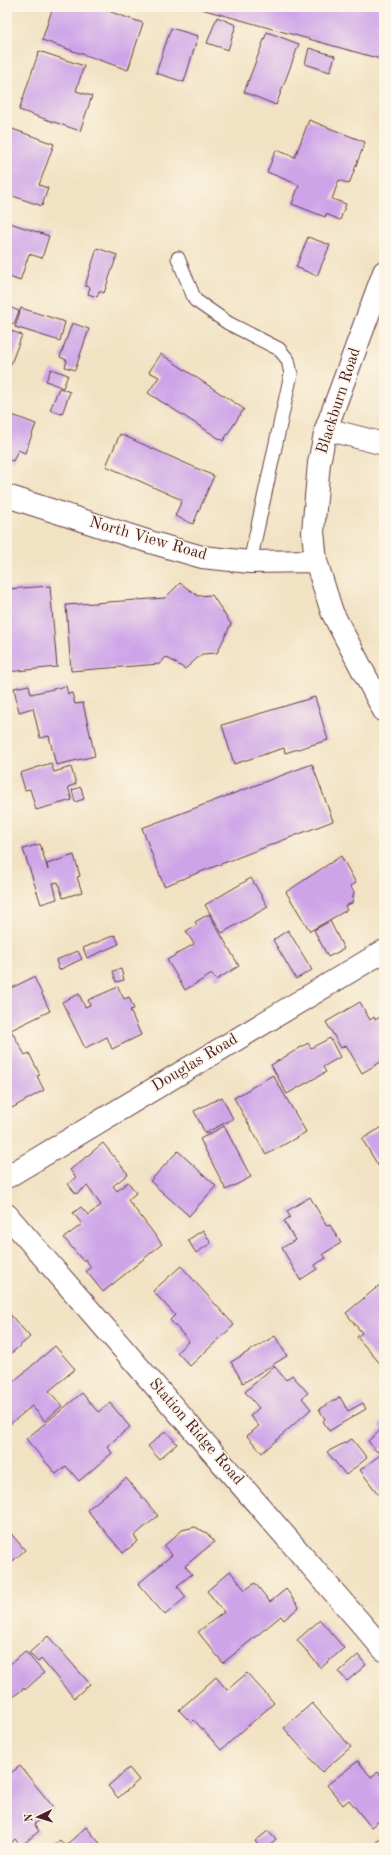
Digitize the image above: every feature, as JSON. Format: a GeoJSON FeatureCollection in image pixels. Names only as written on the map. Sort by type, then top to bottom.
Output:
{"type":"FeatureCollection","features":[{"type":"Feature","properties":{"kind":"street","name":"Blackburn Road"},"geometry":{"type":"LineString","coordinates":[[384,272],[326,429],[319,463],[313,532],[316,561],[332,612],[384,711]]}},
{"type":"Feature","properties":{"kind":"street"},"geometry":{"type":"LineString","coordinates":[[326,429],[384,444]]}},
{"type":"Feature","properties":{"kind":"street","name":"North View Road"},"geometry":{"type":"LineString","coordinates":[[7,496],[150,542],[202,557],[250,562],[316,561]]}},
{"type":"Feature","properties":{"kind":"street","name":"Douglas Road"},"geometry":{"type":"LineString","coordinates":[[7,1177],[384,950]]}},
{"type":"Feature","properties":{"kind":"street","name":"Station Ridge Road"},"geometry":{"type":"LineString","coordinates":[[7,1215],[384,1650]]}},
{"type":"Feature","properties":{"kind":"lane"},"geometry":{"type":"LineString","coordinates":[[178,258],[195,300],[228,323],[280,349],[288,360],[291,374],[250,562]]}},
{"type":"Feature","properties":{"kind":"building"},"geometry":{"type":"Polygon","coordinates":[[[53,7],[96,7],[143,23],[128,70],[42,40],[53,7]]]}},
{"type":"Feature","properties":{"kind":"building"},"geometry":{"type":"Polygon","coordinates":[[[194,7],[384,7],[384,60],[194,7]]]}},
{"type":"Feature","properties":{"kind":"building"},"geometry":{"type":"Polygon","coordinates":[[[217,17],[236,25],[228,50],[207,43],[217,17]]]}},
{"type":"Feature","properties":{"kind":"building"},"geometry":{"type":"Polygon","coordinates":[[[171,28],[198,36],[184,82],[156,73],[171,28]]]}},
{"type":"Feature","properties":{"kind":"building"},"geometry":{"type":"Polygon","coordinates":[[[267,32],[299,44],[276,105],[244,92],[267,32]]]}},
{"type":"Feature","properties":{"kind":"building"},"geometry":{"type":"Polygon","coordinates":[[[309,48],[335,56],[330,72],[305,64],[309,48]]]}},
{"type":"Feature","properties":{"kind":"building"},"geometry":{"type":"Polygon","coordinates":[[[39,51],[84,66],[76,91],[92,96],[80,131],[19,110],[39,51]]]}},
{"type":"Feature","properties":{"kind":"building"},"geometry":{"type":"Polygon","coordinates":[[[309,120],[365,142],[349,184],[339,180],[332,199],[346,204],[340,220],[326,214],[325,217],[292,204],[299,185],[267,172],[276,150],[295,157],[309,120]]]}},
{"type":"Feature","properties":{"kind":"building"},"geometry":{"type":"Polygon","coordinates":[[[7,127],[54,144],[39,185],[48,188],[42,206],[7,194],[7,127]]]}},
{"type":"Feature","properties":{"kind":"building"},"geometry":{"type":"Polygon","coordinates":[[[7,222],[49,236],[42,258],[29,254],[20,281],[7,276],[7,222]]]}},
{"type":"Feature","properties":{"kind":"building"},"geometry":{"type":"Polygon","coordinates":[[[308,237],[330,245],[317,276],[296,267],[308,237]]]}},
{"type":"Feature","properties":{"kind":"building"},"geometry":{"type":"Polygon","coordinates":[[[97,248],[117,255],[104,293],[99,291],[97,297],[88,294],[90,287],[85,286],[97,248]]]}},
{"type":"Feature","properties":{"kind":"building"},"geometry":{"type":"Polygon","coordinates":[[[7,306],[19,311],[14,324],[7,321],[7,306]]]}},
{"type":"Feature","properties":{"kind":"building"},"geometry":{"type":"Polygon","coordinates":[[[21,308],[65,322],[60,341],[15,327],[21,308]]]}},
{"type":"Feature","properties":{"kind":"building"},"geometry":{"type":"Polygon","coordinates":[[[72,323],[89,329],[75,370],[65,367],[67,360],[60,357],[72,323]]]}},
{"type":"Feature","properties":{"kind":"building"},"geometry":{"type":"Polygon","coordinates":[[[7,329],[22,335],[7,374],[7,329]]]}},
{"type":"Feature","properties":{"kind":"building"},"geometry":{"type":"Polygon","coordinates":[[[161,354],[244,409],[223,441],[148,393],[159,377],[149,372],[161,354]]]}},
{"type":"Feature","properties":{"kind":"building"},"geometry":{"type":"Polygon","coordinates":[[[51,369],[68,375],[63,388],[46,381],[51,369]]]}},
{"type":"Feature","properties":{"kind":"building"},"geometry":{"type":"Polygon","coordinates":[[[59,388],[70,392],[62,414],[50,410],[59,388]]]}},
{"type":"Feature","properties":{"kind":"building"},"geometry":{"type":"Polygon","coordinates":[[[7,413],[36,424],[25,453],[18,450],[13,461],[7,459],[7,413]]]}},
{"type":"Feature","properties":{"kind":"building"},"geometry":{"type":"Polygon","coordinates":[[[120,434],[214,476],[193,524],[175,516],[182,500],[106,466],[120,434]]]}},
{"type":"Feature","properties":{"kind":"building"},"geometry":{"type":"Polygon","coordinates":[[[180,583],[198,596],[212,595],[231,624],[217,653],[202,654],[185,669],[166,657],[160,664],[71,671],[66,605],[165,598],[180,583]]]}},
{"type":"Feature","properties":{"kind":"building"},"geometry":{"type":"Polygon","coordinates":[[[50,586],[57,667],[7,672],[7,589],[50,586]]]}},
{"type":"Feature","properties":{"kind":"building"},"geometry":{"type":"Polygon","coordinates":[[[29,685],[31,694],[66,686],[68,694],[72,693],[75,704],[83,703],[95,756],[56,765],[49,736],[40,738],[33,708],[19,712],[14,688],[29,685]]]}},
{"type":"Feature","properties":{"kind":"building"},"geometry":{"type":"Polygon","coordinates":[[[315,697],[328,740],[285,753],[284,748],[234,764],[222,725],[315,697]]]}},
{"type":"Feature","properties":{"kind":"building"},"geometry":{"type":"Polygon","coordinates":[[[51,763],[54,772],[71,767],[76,784],[68,787],[72,800],[36,810],[30,789],[25,790],[20,773],[51,763]]]}},
{"type":"Feature","properties":{"kind":"building"},"geometry":{"type":"Polygon","coordinates":[[[312,764],[333,821],[164,886],[142,828],[312,764]]]}},
{"type":"Feature","properties":{"kind":"building"},"geometry":{"type":"Polygon","coordinates":[[[81,787],[84,799],[75,802],[72,790],[81,787]]]}},
{"type":"Feature","properties":{"kind":"building"},"geometry":{"type":"Polygon","coordinates":[[[40,844],[48,870],[47,864],[74,855],[80,876],[77,877],[82,892],[63,898],[58,882],[53,883],[57,899],[41,904],[23,849],[40,844]]]}},
{"type":"Feature","properties":{"kind":"building"},"geometry":{"type":"Polygon","coordinates":[[[341,856],[356,883],[350,886],[354,892],[352,903],[345,906],[347,910],[310,931],[286,892],[341,856]]]}},
{"type":"Feature","properties":{"kind":"building"},"geometry":{"type":"Polygon","coordinates":[[[251,878],[268,907],[222,933],[205,905],[251,878]]]}},
{"type":"Feature","properties":{"kind":"building"},"geometry":{"type":"Polygon","coordinates":[[[209,914],[239,966],[216,980],[212,974],[185,990],[167,960],[194,944],[186,931],[197,925],[195,922],[209,914]]]}},
{"type":"Feature","properties":{"kind":"building"},"geometry":{"type":"Polygon","coordinates":[[[330,921],[344,949],[328,957],[314,930],[330,921]]]}},
{"type":"Feature","properties":{"kind":"building"},"geometry":{"type":"Polygon","coordinates":[[[288,930],[312,970],[296,979],[273,940],[288,930]]]}},
{"type":"Feature","properties":{"kind":"building"},"geometry":{"type":"Polygon","coordinates":[[[115,935],[119,944],[87,958],[83,948],[115,935]]]}},
{"type":"Feature","properties":{"kind":"building"},"geometry":{"type":"Polygon","coordinates":[[[78,951],[82,959],[59,970],[56,960],[78,951]]]}},
{"type":"Feature","properties":{"kind":"building"},"geometry":{"type":"Polygon","coordinates":[[[121,969],[124,980],[116,982],[113,971],[121,969]]]}},
{"type":"Feature","properties":{"kind":"building"},"geometry":{"type":"Polygon","coordinates":[[[34,977],[50,1011],[7,1032],[7,990],[34,977]]]}},
{"type":"Feature","properties":{"kind":"building"},"geometry":{"type":"Polygon","coordinates":[[[118,987],[124,999],[129,997],[134,1009],[130,1010],[141,1035],[112,1049],[107,1037],[85,1048],[62,1002],[79,994],[85,1007],[90,1005],[88,1000],[118,987]]]}},
{"type":"Feature","properties":{"kind":"building"},"geometry":{"type":"Polygon","coordinates":[[[360,1002],[370,1020],[374,1017],[375,1020],[384,1015],[384,1060],[362,1073],[346,1045],[341,1048],[326,1022],[360,1002]]]}},
{"type":"Feature","properties":{"kind":"building"},"geometry":{"type":"Polygon","coordinates":[[[12,1032],[25,1055],[29,1053],[40,1075],[37,1076],[44,1090],[12,1108],[9,1104],[7,1106],[7,1034],[12,1032]]]}},
{"type":"Feature","properties":{"kind":"building"},"geometry":{"type":"Polygon","coordinates":[[[330,1038],[340,1057],[323,1067],[326,1072],[287,1094],[271,1065],[308,1043],[311,1048],[330,1038]]]}},
{"type":"Feature","properties":{"kind":"building"},"geometry":{"type":"Polygon","coordinates":[[[273,1075],[306,1132],[266,1155],[234,1098],[273,1075]]]}},
{"type":"Feature","properties":{"kind":"building"},"geometry":{"type":"Polygon","coordinates":[[[222,1097],[233,1119],[205,1133],[194,1111],[222,1097]]]}},
{"type":"Feature","properties":{"kind":"building"},"geometry":{"type":"Polygon","coordinates":[[[224,1126],[251,1177],[226,1190],[200,1139],[224,1126]]]}},
{"type":"Feature","properties":{"kind":"building"},"geometry":{"type":"Polygon","coordinates":[[[384,1126],[384,1175],[362,1139],[384,1126]]]}},
{"type":"Feature","properties":{"kind":"building"},"geometry":{"type":"Polygon","coordinates":[[[103,1143],[128,1174],[113,1186],[117,1191],[128,1182],[136,1193],[128,1200],[162,1244],[103,1292],[86,1271],[91,1267],[85,1259],[83,1261],[64,1238],[82,1224],[73,1213],[81,1207],[88,1215],[101,1205],[87,1186],[76,1194],[68,1184],[76,1177],[70,1170],[103,1143]]]}},
{"type":"Feature","properties":{"kind":"building"},"geometry":{"type":"Polygon","coordinates":[[[178,1151],[216,1186],[189,1216],[150,1181],[178,1151]]]}},
{"type":"Feature","properties":{"kind":"building"},"geometry":{"type":"Polygon","coordinates":[[[310,1197],[327,1226],[330,1225],[341,1243],[323,1254],[326,1258],[315,1265],[317,1269],[300,1280],[282,1248],[295,1240],[284,1221],[290,1217],[287,1211],[310,1197]]]}},
{"type":"Feature","properties":{"kind":"building"},"geometry":{"type":"Polygon","coordinates":[[[203,1230],[211,1243],[196,1253],[188,1240],[203,1230]]]}},
{"type":"Feature","properties":{"kind":"building"},"geometry":{"type":"Polygon","coordinates":[[[181,1266],[234,1325],[190,1366],[177,1352],[189,1341],[170,1320],[175,1315],[153,1291],[181,1266]]]}},
{"type":"Feature","properties":{"kind":"building"},"geometry":{"type":"Polygon","coordinates":[[[381,1284],[384,1289],[384,1368],[357,1337],[362,1333],[346,1313],[381,1284]]]}},
{"type":"Feature","properties":{"kind":"building"},"geometry":{"type":"Polygon","coordinates":[[[7,1311],[30,1337],[7,1357],[7,1311]]]}},
{"type":"Feature","properties":{"kind":"building"},"geometry":{"type":"Polygon","coordinates":[[[275,1336],[287,1356],[243,1383],[231,1362],[275,1336]]]}},
{"type":"Feature","properties":{"kind":"building"},"geometry":{"type":"Polygon","coordinates":[[[55,1346],[75,1369],[49,1391],[62,1406],[45,1421],[32,1406],[8,1426],[7,1387],[55,1346]]]}},
{"type":"Feature","properties":{"kind":"building"},"geometry":{"type":"Polygon","coordinates":[[[274,1366],[286,1380],[292,1375],[308,1393],[302,1398],[311,1409],[262,1453],[247,1436],[259,1426],[250,1416],[259,1408],[245,1392],[274,1366]]]}},
{"type":"Feature","properties":{"kind":"building"},"geometry":{"type":"Polygon","coordinates":[[[82,1393],[98,1412],[110,1403],[130,1427],[107,1446],[112,1453],[79,1481],[66,1466],[56,1474],[26,1439],[82,1393]]]}},
{"type":"Feature","properties":{"kind":"building"},"geometry":{"type":"Polygon","coordinates":[[[340,1397],[348,1411],[363,1403],[366,1409],[329,1431],[323,1421],[325,1419],[319,1409],[340,1397]]]}},
{"type":"Feature","properties":{"kind":"building"},"geometry":{"type":"Polygon","coordinates":[[[384,1421],[384,1446],[377,1452],[368,1441],[382,1429],[379,1425],[384,1421]]]}},
{"type":"Feature","properties":{"kind":"building"},"geometry":{"type":"Polygon","coordinates":[[[166,1431],[177,1444],[159,1459],[148,1446],[166,1431]]]}},
{"type":"Feature","properties":{"kind":"building"},"geometry":{"type":"Polygon","coordinates":[[[352,1439],[367,1458],[346,1475],[327,1452],[352,1439]]]}},
{"type":"Feature","properties":{"kind":"building"},"geometry":{"type":"Polygon","coordinates":[[[384,1452],[384,1502],[360,1470],[384,1452]]]}},
{"type":"Feature","properties":{"kind":"building"},"geometry":{"type":"Polygon","coordinates":[[[126,1478],[158,1516],[134,1536],[138,1541],[123,1553],[87,1510],[126,1478]]]}},
{"type":"Feature","properties":{"kind":"building"},"geometry":{"type":"Polygon","coordinates":[[[195,1527],[207,1533],[214,1542],[185,1566],[192,1574],[177,1586],[186,1597],[165,1615],[138,1584],[172,1555],[164,1546],[182,1530],[195,1527]]]}},
{"type":"Feature","properties":{"kind":"building"},"geometry":{"type":"Polygon","coordinates":[[[7,1529],[25,1550],[7,1566],[7,1529]]]}},
{"type":"Feature","properties":{"kind":"building"},"geometry":{"type":"Polygon","coordinates":[[[230,1571],[245,1590],[255,1583],[270,1602],[286,1589],[299,1607],[284,1620],[281,1616],[223,1663],[198,1632],[224,1612],[207,1591],[230,1571]]]}},
{"type":"Feature","properties":{"kind":"building"},"geometry":{"type":"Polygon","coordinates":[[[320,1620],[344,1648],[321,1668],[297,1640],[320,1620]]]}},
{"type":"Feature","properties":{"kind":"building"},"geometry":{"type":"Polygon","coordinates":[[[48,1636],[90,1684],[74,1698],[41,1659],[38,1662],[29,1653],[48,1636]]]}},
{"type":"Feature","properties":{"kind":"building"},"geometry":{"type":"Polygon","coordinates":[[[25,1651],[44,1673],[25,1690],[24,1688],[8,1701],[7,1667],[25,1651]]]}},
{"type":"Feature","properties":{"kind":"building"},"geometry":{"type":"Polygon","coordinates":[[[358,1655],[366,1665],[347,1681],[339,1672],[358,1655]]]}},
{"type":"Feature","properties":{"kind":"building"},"geometry":{"type":"Polygon","coordinates":[[[247,1673],[274,1703],[221,1750],[194,1720],[191,1723],[179,1710],[216,1677],[227,1690],[247,1673]]]}},
{"type":"Feature","properties":{"kind":"building"},"geometry":{"type":"Polygon","coordinates":[[[312,1703],[351,1747],[322,1772],[284,1728],[312,1703]]]}},
{"type":"Feature","properties":{"kind":"building"},"geometry":{"type":"Polygon","coordinates":[[[358,1761],[371,1777],[378,1772],[384,1779],[384,1817],[371,1827],[349,1800],[343,1805],[327,1785],[358,1761]]]}},
{"type":"Feature","properties":{"kind":"building"},"geometry":{"type":"Polygon","coordinates":[[[20,1766],[54,1808],[34,1824],[39,1831],[21,1846],[15,1839],[7,1847],[7,1776],[20,1766]]]}},
{"type":"Feature","properties":{"kind":"building"},"geometry":{"type":"Polygon","coordinates":[[[129,1768],[139,1780],[118,1798],[108,1786],[129,1768]]]}},
{"type":"Feature","properties":{"kind":"building"},"geometry":{"type":"Polygon","coordinates":[[[86,1827],[104,1848],[51,1848],[60,1840],[65,1846],[86,1827]]]}},
{"type":"Feature","properties":{"kind":"building"},"geometry":{"type":"Polygon","coordinates":[[[268,1831],[276,1840],[267,1848],[261,1848],[255,1841],[268,1831]]]}},
{"type":"Feature","properties":{"kind":"building"},"geometry":{"type":"Polygon","coordinates":[[[384,1835],[384,1848],[370,1848],[384,1835]]]}}]}
